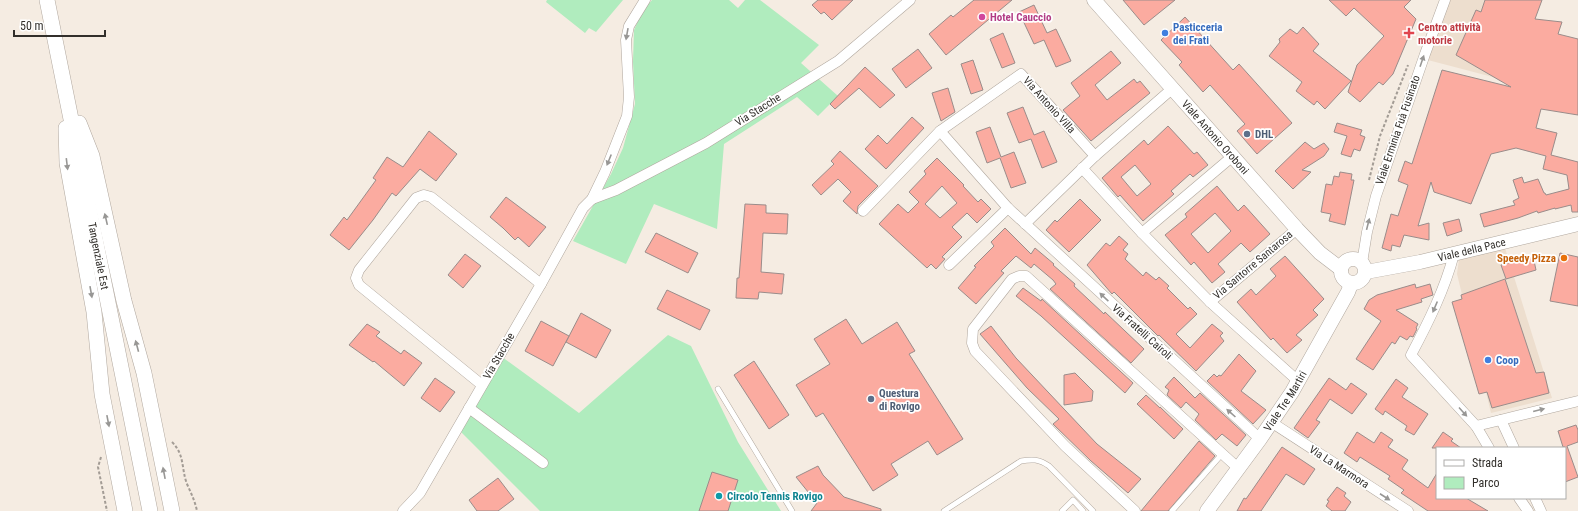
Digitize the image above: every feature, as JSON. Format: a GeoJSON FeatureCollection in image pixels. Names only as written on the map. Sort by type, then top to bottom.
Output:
{"type":"FeatureCollection","features":[{"type":"Feature","properties":{"kind":"main road","name":"Tangenziale Est"},"geometry":{"type":"LineString","coordinates":[[47,0],[150,511]]}},
{"type":"Feature","properties":{"kind":"main road"},"geometry":{"type":"LineString","coordinates":[[64,83],[67,163],[94,312],[102,394],[125,511]]}},
{"type":"Feature","properties":{"kind":"main road"},"geometry":{"type":"LineString","coordinates":[[64,83],[92,156],[124,301],[144,373],[172,511]]}},
{"type":"Feature","properties":{"kind":"street","name":"Via Stacche"},"geometry":{"type":"LineString","coordinates":[[403,511],[420,493],[541,284],[583,208],[592,199],[605,172],[627,116],[629,97],[626,40],[628,26],[645,0]]}},
{"type":"Feature","properties":{"kind":"street","name":"Via Stacche"},"geometry":{"type":"LineString","coordinates":[[592,199],[616,190],[706,143],[838,61],[910,0]]}},
{"type":"Feature","properties":{"kind":"street","name":"Viale Antonio Oroboni"},"geometry":{"type":"LineString","coordinates":[[1094,0],[1297,229],[1320,253],[1340,269]]}},
{"type":"Feature","properties":{"kind":"street","name":"Viale Erminia Fuà Fusinato"},"geometry":{"type":"LineString","coordinates":[[1364,267],[1367,232],[1376,196],[1424,54],[1445,0]]}},
{"type":"Feature","properties":{"kind":"street","name":"Via Antonio Villa"},"geometry":{"type":"LineString","coordinates":[[864,211],[940,131],[1021,74],[1095,156]]}},
{"type":"Feature","properties":{"kind":"street"},"geometry":{"type":"LineString","coordinates":[[940,131],[1008,208],[1025,224],[1082,168],[1172,88]]}},
{"type":"Feature","properties":{"kind":"street"},"geometry":{"type":"LineString","coordinates":[[1142,233],[1233,156]]}},
{"type":"Feature","properties":{"kind":"street","name":"Via Santorre Santarosa"},"geometry":{"type":"LineString","coordinates":[[1082,168],[1142,233],[1210,302],[1298,381]]}},
{"type":"Feature","properties":{"kind":"street"},"geometry":{"type":"LineString","coordinates":[[482,385],[359,285],[356,278],[359,270],[416,198],[424,195],[431,197],[541,284]]}},
{"type":"Feature","properties":{"kind":"street"},"geometry":{"type":"LineString","coordinates":[[949,265],[1008,208]]}},
{"type":"Feature","properties":{"kind":"street","name":"Via Fratelli Cairoli"},"geometry":{"type":"LineString","coordinates":[[1025,224],[1260,439]]}},
{"type":"Feature","properties":{"kind":"street","name":"Viale della Pace"},"geometry":{"type":"LineString","coordinates":[[1364,267],[1454,254],[1578,224]]}},
{"type":"Feature","properties":{"kind":"street","name":"Via Santorre Santarosa"},"geometry":{"type":"LineString","coordinates":[[1210,302],[1297,229]]}},
{"type":"Feature","properties":{"kind":"street"},"geometry":{"type":"LineString","coordinates":[[1454,254],[1450,271],[1426,328],[1411,355],[1476,426],[1488,447]]}},
{"type":"Feature","properties":{"kind":"street"},"geometry":{"type":"LineString","coordinates":[[1350,259],[1357,260],[1364,267],[1362,280],[1351,284],[1343,278],[1340,269],[1343,264],[1350,259]]}},
{"type":"Feature","properties":{"kind":"street"},"geometry":{"type":"LineString","coordinates":[[1135,511],[1065,446],[975,350],[972,343],[973,329],[1012,279],[1026,276],[1238,468]]}},
{"type":"Feature","properties":{"kind":"street","name":"Viale Tre Martiri"},"geometry":{"type":"LineString","coordinates":[[1207,511],[1260,439],[1298,381],[1348,292],[1351,284]]}},
{"type":"Feature","properties":{"kind":"street"},"geometry":{"type":"LineString","coordinates":[[1476,426],[1578,401]]}},
{"type":"Feature","properties":{"kind":"street"},"geometry":{"type":"LineString","coordinates":[[469,408],[543,463]]}},
{"type":"Feature","properties":{"kind":"street"},"geometry":{"type":"LineString","coordinates":[[1501,420],[1514,447]]}},
{"type":"Feature","properties":{"kind":"street","name":"Via La Marmora"},"geometry":{"type":"LineString","coordinates":[[1271,422],[1408,511]]}},
{"type":"Feature","properties":{"kind":"street"},"geometry":{"type":"LineString","coordinates":[[1521,499],[1528,511]]}},
{"type":"Feature","properties":{"kind":"street"},"geometry":{"type":"LineString","coordinates":[[1535,499],[1541,511]]}},
{"type":"Feature","properties":{"kind":"lane"},"geometry":{"type":"LineString","coordinates":[[718,389],[792,511]]}},
{"type":"Feature","properties":{"kind":"lane"},"geometry":{"type":"LineString","coordinates":[[1172,511],[1222,454]]}},
{"type":"Feature","properties":{"kind":"lane"},"geometry":{"type":"LineString","coordinates":[[944,511],[1021,461],[1034,459],[1042,461],[1049,466],[1093,511]]}},
{"type":"Feature","properties":{"kind":"lane"},"geometry":{"type":"LineString","coordinates":[[1062,511],[1073,500],[1083,511]]}},
{"type":"Feature","properties":{"kind":"path"},"geometry":{"type":"LineString","coordinates":[[166,441],[172,442],[181,454],[187,483],[196,502],[197,511]]}},
{"type":"Feature","properties":{"kind":"path"},"geometry":{"type":"LineString","coordinates":[[105,454],[101,457],[98,467],[107,511]]}},
{"type":"Feature","properties":{"kind":"shaded area"},"geometry":{"type":"Polygon","coordinates":[[[1445,0],[1536,0],[1508,81],[1424,59],[1445,0]]]}},
{"type":"Feature","properties":{"kind":"shaded area"},"geometry":{"type":"Polygon","coordinates":[[[1505,248],[1552,398],[1491,413],[1457,274],[1459,259],[1505,248]]]}},
{"type":"Feature","properties":{"kind":"green space"},"geometry":{"type":"Polygon","coordinates":[[[547,0],[623,0],[596,32],[589,28],[585,33],[546,2],[547,0]]]}},
{"type":"Feature","properties":{"kind":"green space"},"geometry":{"type":"Polygon","coordinates":[[[652,0],[729,0],[738,8],[745,0],[760,0],[819,45],[801,63],[838,96],[818,116],[797,97],[724,144],[717,229],[654,204],[626,264],[573,241],[611,174],[623,148],[635,104],[633,62],[634,30],[642,12],[652,0]]]}},
{"type":"Feature","properties":{"kind":"green space"},"geometry":{"type":"Polygon","coordinates":[[[668,335],[691,346],[738,442],[781,511],[540,511],[460,431],[502,357],[579,413],[668,335]]]}},
{"type":"Feature","properties":{"kind":"building"},"geometry":{"type":"Polygon","coordinates":[[[818,0],[853,0],[832,20],[824,12],[821,14],[812,5],[818,0]]]}},
{"type":"Feature","properties":{"kind":"building"},"geometry":{"type":"Polygon","coordinates":[[[974,0],[1012,0],[946,55],[929,34],[951,15],[953,17],[974,0]]]}},
{"type":"Feature","properties":{"kind":"building"},"geometry":{"type":"Polygon","coordinates":[[[1123,0],[1175,0],[1144,25],[1123,0]]]}},
{"type":"Feature","properties":{"kind":"building"},"geometry":{"type":"Polygon","coordinates":[[[1329,0],[1411,0],[1404,7],[1416,19],[1393,74],[1383,85],[1379,82],[1360,102],[1348,92],[1357,65],[1384,36],[1354,8],[1346,16],[1329,0]]]}},
{"type":"Feature","properties":{"kind":"building"},"geometry":{"type":"Polygon","coordinates":[[[1485,0],[1542,0],[1535,19],[1562,22],[1558,34],[1578,39],[1578,115],[1541,109],[1536,128],[1557,133],[1551,155],[1578,162],[1578,212],[1572,212],[1571,205],[1538,213],[1537,211],[1518,218],[1484,227],[1480,214],[1515,205],[1513,201],[1519,198],[1513,180],[1522,177],[1524,183],[1538,179],[1546,195],[1569,189],[1567,175],[1543,169],[1546,156],[1516,148],[1491,154],[1471,204],[1434,192],[1431,182],[1418,226],[1429,223],[1429,240],[1404,235],[1400,247],[1392,245],[1391,251],[1382,248],[1391,214],[1398,216],[1408,185],[1398,181],[1405,161],[1412,164],[1442,70],[1511,87],[1456,55],[1476,10],[1481,12],[1485,0]]]}},
{"type":"Feature","properties":{"kind":"building"},"geometry":{"type":"Polygon","coordinates":[[[1034,5],[1047,33],[1056,29],[1071,61],[1056,67],[1044,40],[1034,44],[1019,12],[1034,5]]]}},
{"type":"Feature","properties":{"kind":"building"},"geometry":{"type":"Polygon","coordinates":[[[1185,17],[1233,70],[1239,64],[1292,123],[1257,154],[1237,131],[1245,124],[1210,85],[1203,92],[1179,65],[1182,62],[1161,40],[1185,17]]]}},
{"type":"Feature","properties":{"kind":"building"},"geometry":{"type":"Polygon","coordinates":[[[1303,27],[1319,44],[1313,51],[1351,81],[1325,109],[1317,101],[1314,105],[1296,91],[1302,82],[1269,56],[1280,42],[1279,39],[1290,29],[1297,34],[1303,27]]]}},
{"type":"Feature","properties":{"kind":"building"},"geometry":{"type":"Polygon","coordinates":[[[1003,33],[1015,63],[1002,68],[990,39],[1003,33]]]}},
{"type":"Feature","properties":{"kind":"building"},"geometry":{"type":"Polygon","coordinates":[[[918,49],[932,68],[906,88],[892,69],[918,49]]]}},
{"type":"Feature","properties":{"kind":"building"},"geometry":{"type":"Polygon","coordinates":[[[1111,51],[1121,63],[1095,85],[1107,100],[1134,79],[1137,83],[1140,81],[1150,93],[1091,141],[1063,110],[1080,96],[1071,83],[1111,51]]]}},
{"type":"Feature","properties":{"kind":"building"},"geometry":{"type":"Polygon","coordinates":[[[973,60],[983,90],[971,94],[961,64],[973,60]]]}},
{"type":"Feature","properties":{"kind":"building"},"geometry":{"type":"Polygon","coordinates":[[[865,67],[895,95],[880,108],[859,88],[835,109],[830,104],[865,67]]]}},
{"type":"Feature","properties":{"kind":"building"},"geometry":{"type":"Polygon","coordinates":[[[948,88],[955,112],[941,121],[932,93],[948,88]]]}},
{"type":"Feature","properties":{"kind":"building"},"geometry":{"type":"Polygon","coordinates":[[[1023,107],[1034,135],[1044,131],[1057,162],[1042,168],[1031,139],[1019,143],[1007,113],[1023,107]]]}},
{"type":"Feature","properties":{"kind":"building"},"geometry":{"type":"Polygon","coordinates":[[[912,117],[924,128],[886,169],[865,149],[878,135],[887,144],[912,117]]]}},
{"type":"Feature","properties":{"kind":"building"},"geometry":{"type":"Polygon","coordinates":[[[1337,123],[1362,130],[1360,135],[1365,137],[1360,151],[1354,149],[1351,157],[1341,154],[1347,136],[1334,132],[1337,123]]]}},
{"type":"Feature","properties":{"kind":"building"},"geometry":{"type":"Polygon","coordinates":[[[1168,126],[1194,154],[1197,152],[1208,165],[1193,177],[1190,174],[1171,191],[1174,194],[1143,221],[1120,195],[1118,197],[1102,178],[1144,140],[1148,145],[1168,126]],[[1135,165],[1121,177],[1137,196],[1151,184],[1135,165]]]}},
{"type":"Feature","properties":{"kind":"building"},"geometry":{"type":"Polygon","coordinates":[[[990,127],[1001,157],[1014,152],[1026,183],[1011,188],[1000,158],[987,163],[976,132],[990,127]]]}},
{"type":"Feature","properties":{"kind":"building"},"geometry":{"type":"Polygon","coordinates":[[[429,131],[457,154],[436,181],[420,169],[396,196],[392,193],[349,250],[330,235],[344,217],[347,220],[376,180],[373,178],[387,157],[403,167],[429,131]]]}},
{"type":"Feature","properties":{"kind":"building"},"geometry":{"type":"Polygon","coordinates":[[[1305,142],[1314,149],[1324,143],[1329,149],[1324,156],[1302,170],[1311,172],[1293,189],[1275,171],[1305,142]]]}},
{"type":"Feature","properties":{"kind":"building"},"geometry":{"type":"Polygon","coordinates":[[[840,151],[878,186],[858,206],[857,214],[843,201],[851,192],[838,179],[821,195],[812,185],[834,164],[831,161],[840,151]]]}},
{"type":"Feature","properties":{"kind":"building"},"geometry":{"type":"Polygon","coordinates":[[[937,158],[964,185],[963,186],[978,202],[981,199],[991,209],[977,223],[967,213],[952,227],[962,237],[942,257],[945,259],[936,269],[931,264],[927,268],[879,224],[898,204],[908,213],[919,202],[909,192],[926,174],[924,171],[937,158]],[[942,186],[925,204],[940,218],[957,203],[942,186]]]}},
{"type":"Feature","properties":{"kind":"building"},"geometry":{"type":"Polygon","coordinates":[[[1340,172],[1352,174],[1351,180],[1354,180],[1345,225],[1329,221],[1331,214],[1321,212],[1326,184],[1332,185],[1334,176],[1339,177],[1340,172]]]}},
{"type":"Feature","properties":{"kind":"building"},"geometry":{"type":"Polygon","coordinates":[[[1217,186],[1238,211],[1244,205],[1270,234],[1250,252],[1241,243],[1218,264],[1225,272],[1212,283],[1194,262],[1191,265],[1165,235],[1187,217],[1185,214],[1217,186]],[[1215,213],[1191,234],[1208,253],[1231,231],[1215,213]]]}},
{"type":"Feature","properties":{"kind":"building"},"geometry":{"type":"Polygon","coordinates":[[[506,197],[546,227],[529,247],[518,237],[515,240],[490,217],[506,197]]]}},
{"type":"Feature","properties":{"kind":"building"},"geometry":{"type":"Polygon","coordinates":[[[1080,199],[1101,220],[1069,252],[1046,230],[1055,220],[1057,222],[1080,199]]]}},
{"type":"Feature","properties":{"kind":"building"},"geometry":{"type":"Polygon","coordinates":[[[745,204],[766,205],[766,213],[788,214],[787,234],[763,233],[761,272],[784,274],[782,294],[759,292],[758,299],[736,298],[745,204]]]}},
{"type":"Feature","properties":{"kind":"building"},"geometry":{"type":"Polygon","coordinates":[[[1459,219],[1462,231],[1447,236],[1443,223],[1459,219]]]}},
{"type":"Feature","properties":{"kind":"building"},"geometry":{"type":"Polygon","coordinates":[[[1005,228],[1031,254],[1035,248],[1054,264],[1053,265],[1075,284],[1074,286],[1104,314],[1105,312],[1144,349],[1131,363],[1050,289],[1056,284],[1053,280],[1034,264],[1031,268],[1016,256],[1001,271],[1004,273],[976,304],[958,288],[976,267],[974,266],[994,246],[991,242],[1005,228]]]}},
{"type":"Feature","properties":{"kind":"building"},"geometry":{"type":"Polygon","coordinates":[[[656,233],[698,253],[688,273],[645,252],[656,233]]]}},
{"type":"Feature","properties":{"kind":"building"},"geometry":{"type":"Polygon","coordinates":[[[1119,236],[1128,244],[1123,250],[1128,254],[1125,259],[1143,276],[1146,272],[1156,280],[1159,277],[1169,286],[1167,288],[1188,309],[1190,307],[1197,314],[1176,334],[1190,348],[1212,324],[1223,333],[1220,336],[1224,341],[1196,371],[1114,292],[1112,294],[1087,265],[1106,243],[1110,246],[1119,236]]]}},
{"type":"Feature","properties":{"kind":"building"},"geometry":{"type":"Polygon","coordinates":[[[1560,253],[1578,257],[1578,306],[1550,301],[1560,253]]]}},
{"type":"Feature","properties":{"kind":"building"},"geometry":{"type":"Polygon","coordinates":[[[465,254],[481,266],[463,288],[448,275],[465,254]]]}},
{"type":"Feature","properties":{"kind":"building"},"geometry":{"type":"Polygon","coordinates":[[[1285,256],[1324,299],[1313,310],[1318,315],[1296,335],[1302,340],[1287,353],[1273,338],[1271,340],[1237,302],[1251,289],[1256,295],[1276,276],[1270,269],[1285,256]]]}},
{"type":"Feature","properties":{"kind":"building"},"geometry":{"type":"Polygon","coordinates":[[[1533,256],[1536,270],[1506,279],[1501,265],[1533,256]]]}},
{"type":"Feature","properties":{"kind":"building"},"geometry":{"type":"Polygon","coordinates":[[[1505,279],[1536,373],[1544,372],[1549,393],[1492,408],[1487,392],[1479,394],[1452,302],[1462,299],[1461,295],[1505,279]]]}},
{"type":"Feature","properties":{"kind":"building"},"geometry":{"type":"Polygon","coordinates":[[[1415,284],[1416,288],[1430,284],[1433,295],[1421,299],[1422,302],[1396,310],[1418,324],[1417,329],[1413,337],[1410,336],[1407,340],[1400,336],[1395,344],[1392,342],[1373,370],[1356,359],[1381,321],[1364,309],[1369,300],[1377,295],[1415,284]]]}},
{"type":"Feature","properties":{"kind":"building"},"geometry":{"type":"Polygon","coordinates":[[[1023,288],[1041,301],[1042,299],[1133,383],[1125,393],[1041,316],[1016,296],[1023,288]]]}},
{"type":"Feature","properties":{"kind":"building"},"geometry":{"type":"Polygon","coordinates":[[[667,290],[710,310],[700,330],[657,309],[667,290]]]}},
{"type":"Feature","properties":{"kind":"building"},"geometry":{"type":"Polygon","coordinates":[[[581,313],[611,330],[596,358],[566,342],[581,313]]]}},
{"type":"Feature","properties":{"kind":"building","name":"Questura di Rovigo"},"geometry":{"type":"Polygon","coordinates":[[[846,319],[862,344],[897,322],[915,351],[909,354],[963,439],[937,455],[928,441],[891,464],[898,475],[873,491],[823,413],[816,417],[796,385],[830,364],[814,339],[846,319]]]}},
{"type":"Feature","properties":{"kind":"building"},"geometry":{"type":"Polygon","coordinates":[[[541,321],[569,336],[553,366],[525,351],[541,321]]]}},
{"type":"Feature","properties":{"kind":"building"},"geometry":{"type":"Polygon","coordinates":[[[367,324],[380,332],[376,336],[401,354],[404,350],[422,363],[404,386],[374,361],[373,362],[349,345],[367,324]]]}},
{"type":"Feature","properties":{"kind":"building"},"geometry":{"type":"Polygon","coordinates":[[[991,326],[1016,358],[1097,444],[1141,479],[1128,493],[1091,461],[1053,424],[1059,419],[1027,388],[980,334],[991,326]]]}},
{"type":"Feature","properties":{"kind":"building"},"geometry":{"type":"Polygon","coordinates":[[[1239,354],[1256,371],[1241,391],[1266,410],[1253,424],[1207,381],[1214,374],[1217,377],[1219,375],[1221,376],[1239,354]]]}},
{"type":"Feature","properties":{"kind":"building"},"geometry":{"type":"Polygon","coordinates":[[[754,361],[789,415],[769,429],[734,375],[754,361]]]}},
{"type":"Feature","properties":{"kind":"building"},"geometry":{"type":"Polygon","coordinates":[[[1075,373],[1093,391],[1092,401],[1064,405],[1064,375],[1075,373]]]}},
{"type":"Feature","properties":{"kind":"building"},"geometry":{"type":"Polygon","coordinates":[[[1174,377],[1195,398],[1200,393],[1246,435],[1237,446],[1222,434],[1216,440],[1195,420],[1199,414],[1186,402],[1181,408],[1167,395],[1169,390],[1165,387],[1174,377]]]}},
{"type":"Feature","properties":{"kind":"building"},"geometry":{"type":"Polygon","coordinates":[[[435,378],[455,392],[440,412],[421,398],[435,378]]]}},
{"type":"Feature","properties":{"kind":"building"},"geometry":{"type":"Polygon","coordinates":[[[1329,378],[1346,390],[1351,383],[1367,394],[1352,414],[1330,399],[1316,420],[1320,422],[1308,438],[1294,428],[1329,378]]]}},
{"type":"Feature","properties":{"kind":"building"},"geometry":{"type":"Polygon","coordinates":[[[1396,379],[1408,388],[1402,397],[1428,414],[1414,435],[1405,430],[1407,426],[1385,411],[1383,415],[1375,409],[1396,379]]]}},
{"type":"Feature","properties":{"kind":"building"},"geometry":{"type":"Polygon","coordinates":[[[1146,395],[1183,429],[1174,439],[1137,404],[1146,395]]]}},
{"type":"Feature","properties":{"kind":"building"},"geometry":{"type":"Polygon","coordinates":[[[1576,425],[1578,430],[1578,442],[1567,446],[1578,477],[1566,482],[1566,447],[1563,447],[1558,431],[1576,425]]]}},
{"type":"Feature","properties":{"kind":"building"},"geometry":{"type":"Polygon","coordinates":[[[1357,432],[1374,443],[1381,432],[1393,440],[1388,447],[1408,460],[1402,469],[1428,488],[1436,475],[1436,499],[1468,499],[1488,511],[1428,511],[1401,493],[1404,490],[1388,479],[1390,476],[1360,457],[1357,462],[1344,453],[1357,432]]]}},
{"type":"Feature","properties":{"kind":"building"},"geometry":{"type":"Polygon","coordinates":[[[1443,432],[1453,439],[1451,441],[1460,447],[1436,447],[1432,448],[1443,432]]]}},
{"type":"Feature","properties":{"kind":"building"},"geometry":{"type":"Polygon","coordinates":[[[1199,441],[1215,456],[1168,511],[1141,511],[1199,441]]]}},
{"type":"Feature","properties":{"kind":"building"},"geometry":{"type":"Polygon","coordinates":[[[1282,447],[1315,469],[1304,485],[1286,474],[1261,511],[1237,511],[1244,498],[1246,499],[1282,447]]]}},
{"type":"Feature","properties":{"kind":"building"},"geometry":{"type":"Polygon","coordinates":[[[818,466],[823,475],[844,497],[881,509],[881,511],[811,511],[817,503],[796,477],[818,466]]]}},
{"type":"Feature","properties":{"kind":"building","name":"Circolo Tennis Rovigo"},"geometry":{"type":"Polygon","coordinates":[[[712,472],[738,480],[728,511],[699,511],[712,472]]]}},
{"type":"Feature","properties":{"kind":"building"},"geometry":{"type":"Polygon","coordinates":[[[498,478],[514,499],[498,511],[477,511],[469,500],[498,478]]]}},
{"type":"Feature","properties":{"kind":"building"},"geometry":{"type":"Polygon","coordinates":[[[1337,487],[1346,493],[1344,496],[1351,502],[1345,511],[1332,511],[1326,506],[1329,501],[1327,500],[1337,487]]]}},
{"type":"Feature","properties":{"kind":"place","name":"Hotel Cauccio"},"geometry":{"type":"Point","coordinates":[982,17]}},
{"type":"Feature","properties":{"kind":"place","name":"Pasticceria dei Frati"},"geometry":{"type":"Point","coordinates":[1165,33]}},
{"type":"Feature","properties":{"kind":"place","name":"Centro attività motorie"},"geometry":{"type":"Point","coordinates":[1409,33]}},
{"type":"Feature","properties":{"kind":"place","name":"DHL"},"geometry":{"type":"Point","coordinates":[1247,134]}},
{"type":"Feature","properties":{"kind":"place","name":"Speedy Pizza"},"geometry":{"type":"Point","coordinates":[1564,258]}},
{"type":"Feature","properties":{"kind":"place","name":"Coop"},"geometry":{"type":"Point","coordinates":[1488,360]}},
{"type":"Feature","properties":{"kind":"place","name":"Questura di Rovigo"},"geometry":{"type":"Point","coordinates":[871,399]}},
{"type":"Feature","properties":{"kind":"place","name":"Circolo Tennis Rovigo"},"geometry":{"type":"Point","coordinates":[719,496]}}]}
